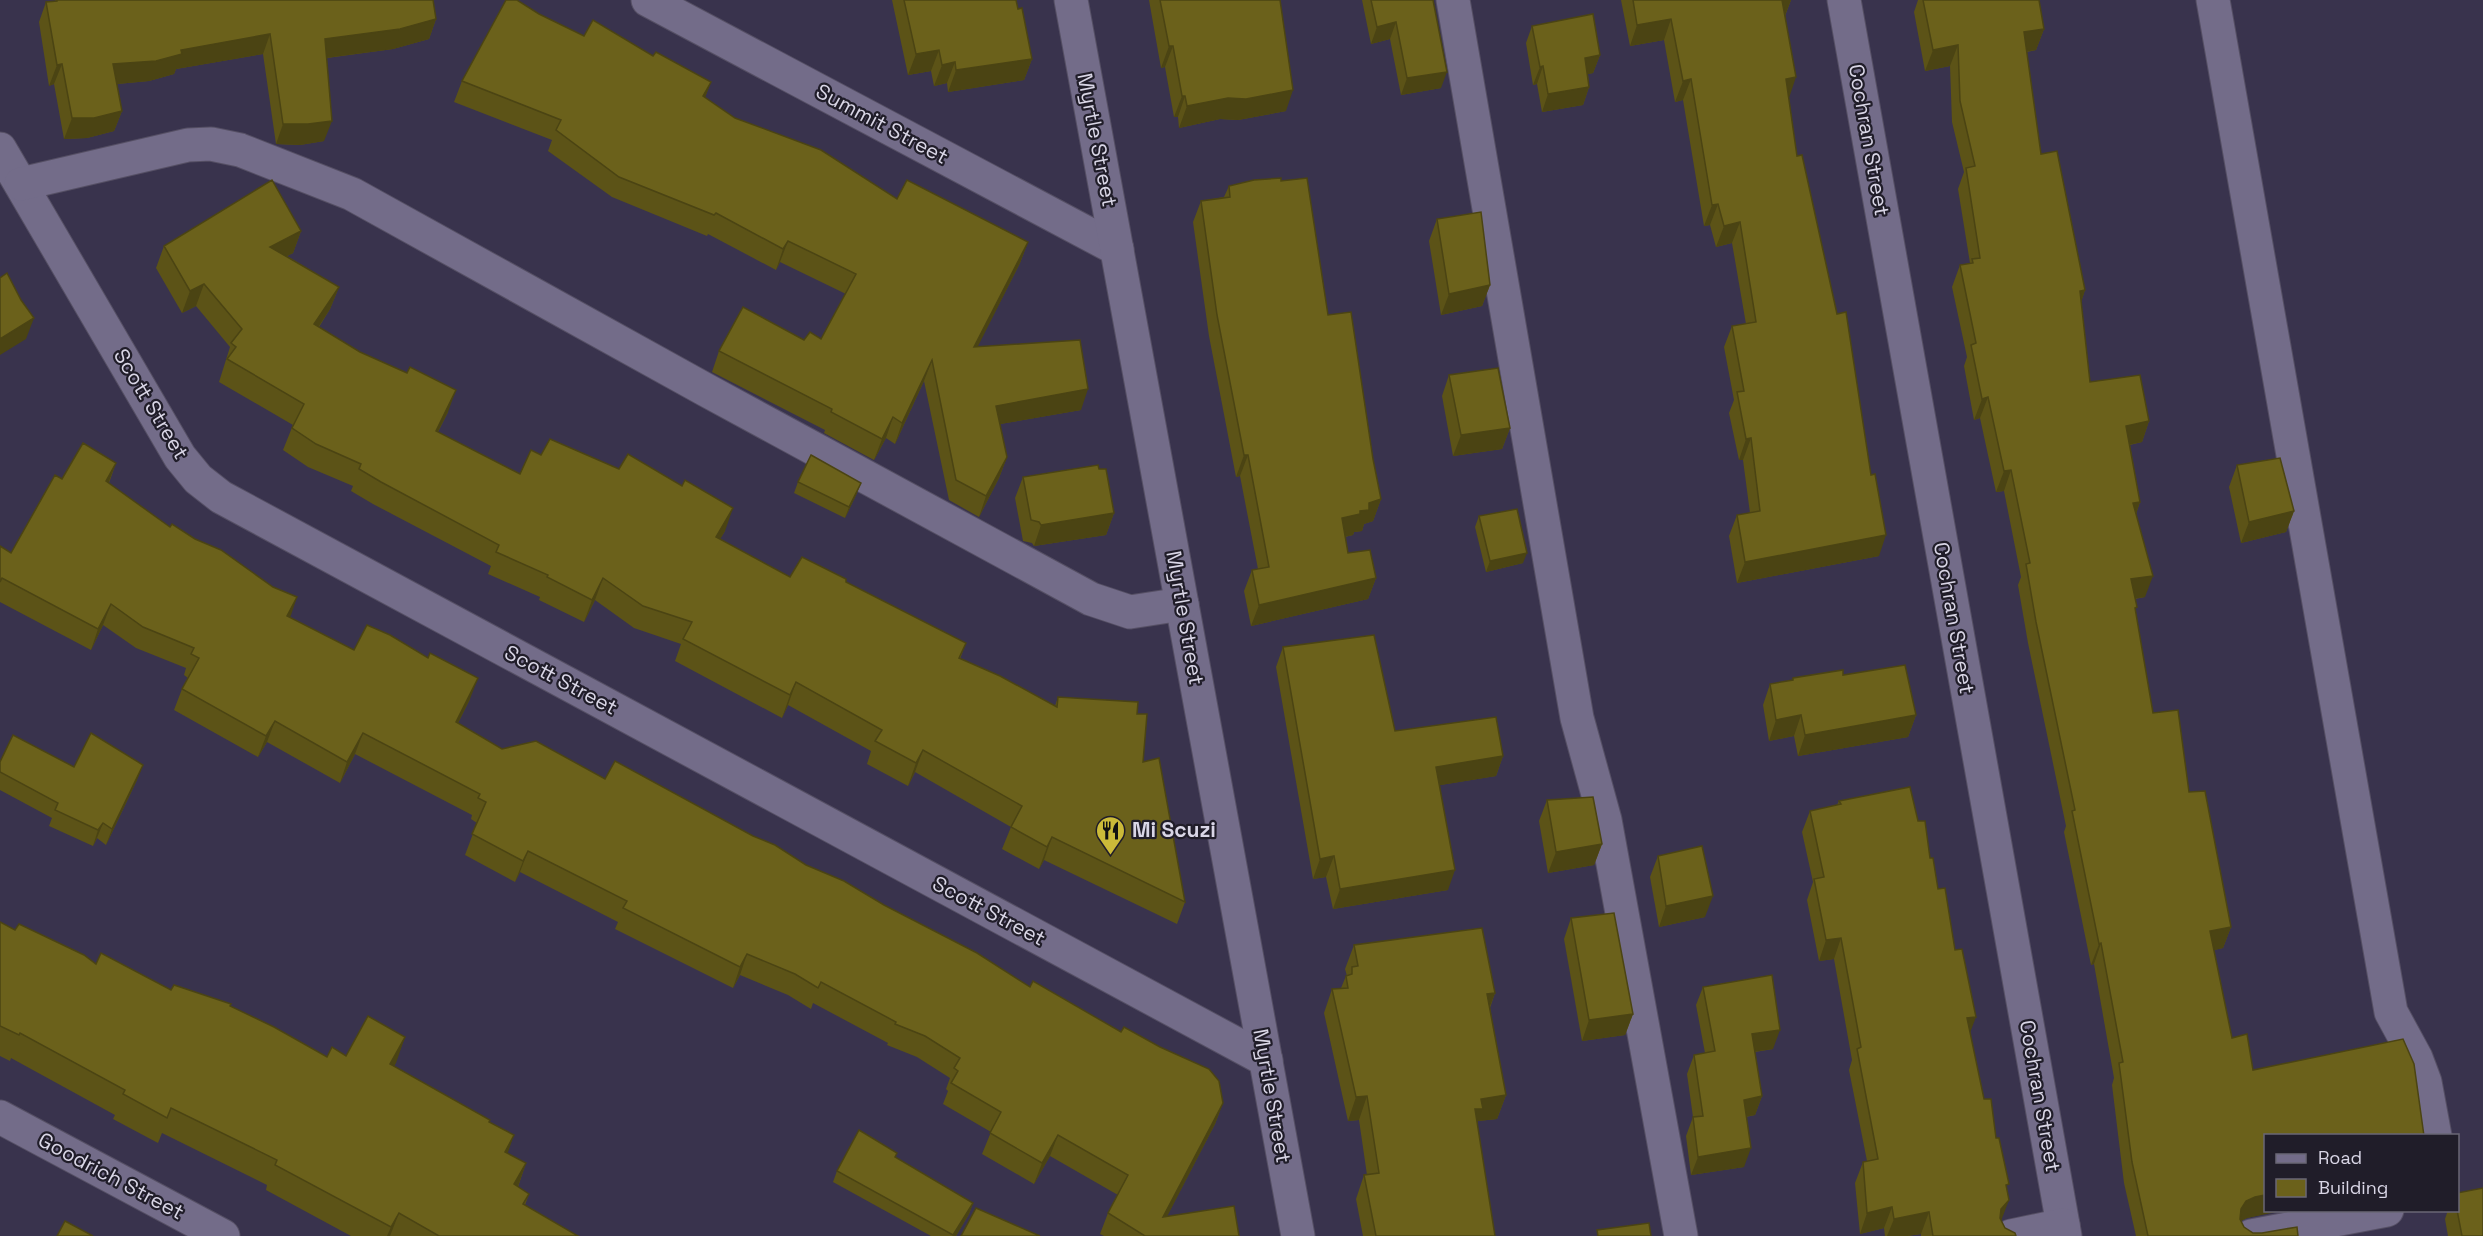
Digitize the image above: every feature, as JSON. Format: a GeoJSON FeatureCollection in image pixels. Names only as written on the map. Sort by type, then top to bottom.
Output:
{"type":"FeatureCollection","features":[{"type":"Feature","properties":{"kind":"street","name":"Summit Street"},"geometry":{"type":"LineString","coordinates":[[648,0],[1117,249]]}},
{"type":"Feature","properties":{"kind":"street","name":"Myrtle Street"},"geometry":{"type":"LineString","coordinates":[[1071,0],[1298,1236]]}},
{"type":"Feature","properties":{"kind":"street"},"geometry":{"type":"LineString","coordinates":[[1453,0],[1577,718],[1605,820],[1681,1236]]}},
{"type":"Feature","properties":{"kind":"street","name":"Cochran Street"},"geometry":{"type":"LineString","coordinates":[[1844,0],[2064,1230]]}},
{"type":"Feature","properties":{"kind":"street"},"geometry":{"type":"LineString","coordinates":[[2213,0],[2391,1012],[2416,1058],[2425,1082],[2435,1134]]}},
{"type":"Feature","properties":{"kind":"street"},"geometry":{"type":"LineString","coordinates":[[21,184],[188,145],[225,147],[264,158],[352,194],[706,390],[1091,598],[1130,612],[1182,604]]}},
{"type":"Feature","properties":{"kind":"street","name":"Scott Street"},"geometry":{"type":"LineString","coordinates":[[0,149],[180,457],[198,479],[221,497],[1266,1060]]}},
{"type":"Feature","properties":{"kind":"street","name":"Goodrich Street"},"geometry":{"type":"LineString","coordinates":[[0,1117],[223,1236]]}},
{"type":"Feature","properties":{"kind":"street"},"geometry":{"type":"LineString","coordinates":[[2251,1236],[2377,1212]]}},
{"type":"Feature","properties":{"kind":"street"},"geometry":{"type":"LineString","coordinates":[[2011,1236],[2064,1230]]}},
{"type":"Feature","properties":{"kind":"building"},"geometry":{"type":"Polygon","coordinates":[[[57,0],[433,0],[436,19],[400,29],[325,39],[332,121],[283,124],[270,34],[181,50],[182,54],[156,61],[113,64],[122,111],[94,118],[72,118],[62,64],[57,65],[46,2],[57,0]]]}},
{"type":"Feature","properties":{"kind":"building"},"geometry":{"type":"Polygon","coordinates":[[[506,0],[517,0],[539,14],[584,36],[593,20],[653,56],[656,52],[711,82],[703,96],[735,118],[821,150],[897,199],[907,180],[1028,242],[974,347],[1080,340],[1088,389],[996,406],[1007,457],[986,496],[956,480],[932,360],[902,423],[893,417],[882,439],[831,412],[832,409],[719,351],[743,307],[804,340],[810,332],[821,339],[856,274],[788,241],[783,249],[716,213],[714,215],[619,177],[556,130],[561,120],[462,81],[506,0]]]}},
{"type":"Feature","properties":{"kind":"building"},"geometry":{"type":"Polygon","coordinates":[[[904,0],[1016,0],[1018,9],[1022,8],[1032,59],[956,70],[955,62],[942,65],[939,50],[916,54],[904,0]]]}},
{"type":"Feature","properties":{"kind":"building"},"geometry":{"type":"Polygon","coordinates":[[[1160,0],[1280,0],[1293,90],[1246,99],[1228,98],[1187,106],[1185,96],[1182,96],[1173,46],[1169,46],[1160,0]]]}},
{"type":"Feature","properties":{"kind":"building"},"geometry":{"type":"Polygon","coordinates":[[[1371,0],[1433,0],[1447,72],[1407,78],[1396,22],[1377,27],[1371,0]]]}},
{"type":"Feature","properties":{"kind":"building"},"geometry":{"type":"Polygon","coordinates":[[[1633,0],[1782,0],[1796,77],[1786,79],[1797,156],[1802,155],[1837,314],[1846,312],[1871,475],[1875,474],[1886,535],[1745,562],[1737,515],[1760,511],[1751,438],[1746,439],[1737,392],[1744,391],[1732,326],[1756,322],[1740,222],[1724,226],[1718,204],[1712,205],[1691,79],[1683,81],[1671,19],[1637,25],[1633,0]]]}},
{"type":"Feature","properties":{"kind":"building"},"geometry":{"type":"Polygon","coordinates":[[[1923,0],[2039,0],[2044,29],[2024,32],[2041,154],[2057,151],[2085,290],[2080,291],[2090,382],[2140,375],[2149,421],[2126,426],[2140,502],[2133,503],[2153,576],[2131,579],[2153,713],[2178,710],[2189,792],[2205,791],[2231,927],[2210,931],[2232,1038],[2247,1034],[2253,1070],[2403,1039],[2414,1064],[2424,1134],[2264,1134],[2264,1195],[2246,1201],[2241,1209],[2240,1219],[2244,1227],[2253,1233],[2297,1227],[2298,1236],[2148,1236],[2132,1162],[2119,1063],[2123,1062],[2036,622],[2026,564],[2030,563],[2011,470],[2004,471],[1988,397],[1982,399],[1971,345],[1976,343],[1960,265],[1973,263],[1972,259],[1980,258],[1966,168],[1975,166],[1960,101],[1958,45],[1933,50],[1923,0]]]}},
{"type":"Feature","properties":{"kind":"building"},"geometry":{"type":"Polygon","coordinates":[[[1593,14],[1600,55],[1585,58],[1589,87],[1548,94],[1532,26],[1593,14]]]}},
{"type":"Feature","properties":{"kind":"building"},"geometry":{"type":"Polygon","coordinates":[[[1281,178],[1281,181],[1307,178],[1328,315],[1351,312],[1381,499],[1369,503],[1369,510],[1342,518],[1348,553],[1370,550],[1376,578],[1259,605],[1252,570],[1269,567],[1248,455],[1244,455],[1217,315],[1201,201],[1230,197],[1229,186],[1254,180],[1281,178]]]}},
{"type":"Feature","properties":{"kind":"building"},"geometry":{"type":"Polygon","coordinates":[[[272,180],[301,231],[270,247],[339,287],[314,324],[360,352],[407,373],[410,367],[456,390],[436,431],[520,474],[531,450],[541,455],[550,439],[619,469],[628,454],[682,486],[685,480],[733,508],[716,537],[790,577],[802,557],[966,643],[959,658],[1000,676],[1057,707],[1058,697],[1138,702],[1137,714],[1147,714],[1143,762],[1159,758],[1185,902],[1052,837],[1047,847],[1011,827],[1022,806],[923,750],[916,763],[875,741],[882,730],[796,682],[790,695],[683,639],[692,622],[643,606],[603,578],[592,600],[547,577],[548,575],[496,552],[499,545],[381,482],[359,469],[361,464],[316,444],[292,428],[304,404],[227,359],[236,347],[231,343],[242,329],[204,284],[190,291],[164,246],[272,180]]]}},
{"type":"Feature","properties":{"kind":"building"},"geometry":{"type":"Polygon","coordinates":[[[1481,212],[1490,285],[1449,294],[1437,219],[1481,212]]]}},
{"type":"Feature","properties":{"kind":"building"},"geometry":{"type":"Polygon","coordinates":[[[7,273],[21,300],[34,318],[0,339],[0,278],[7,273]]]}},
{"type":"Feature","properties":{"kind":"building"},"geometry":{"type":"Polygon","coordinates":[[[1498,368],[1510,428],[1461,435],[1449,375],[1498,368]]]}},
{"type":"Feature","properties":{"kind":"building"},"geometry":{"type":"Polygon","coordinates":[[[83,443],[116,463],[106,481],[170,527],[172,524],[195,539],[221,550],[273,587],[297,597],[287,616],[354,650],[367,625],[390,635],[428,658],[430,653],[478,678],[456,722],[502,749],[536,741],[605,779],[615,761],[753,836],[775,845],[806,865],[844,881],[884,905],[977,953],[1030,987],[1033,981],[1121,1032],[1124,1027],[1160,1047],[1209,1069],[1219,1081],[1223,1103],[1163,1217],[1234,1206],[1239,1236],[1145,1236],[1108,1213],[1128,1175],[1058,1135],[1042,1163],[990,1133],[1001,1112],[951,1083],[958,1071],[954,1068],[960,1058],[925,1036],[895,1024],[896,1022],[821,982],[818,988],[795,974],[747,954],[740,967],[623,908],[627,901],[528,851],[523,861],[472,834],[486,802],[478,798],[480,794],[363,733],[347,762],[275,721],[266,736],[182,689],[199,658],[191,654],[194,648],[143,627],[111,604],[98,629],[2,578],[0,582],[0,546],[11,553],[55,475],[62,479],[83,443]]]}},
{"type":"Feature","properties":{"kind":"building"},"geometry":{"type":"Polygon","coordinates":[[[811,455],[861,483],[849,507],[798,482],[811,455]]]}},
{"type":"Feature","properties":{"kind":"building"},"geometry":{"type":"Polygon","coordinates":[[[2280,458],[2294,511],[2249,522],[2237,465],[2280,458]]]}},
{"type":"Feature","properties":{"kind":"building"},"geometry":{"type":"Polygon","coordinates":[[[1098,465],[1099,469],[1106,469],[1114,513],[1041,525],[1031,520],[1023,477],[1098,465]]]}},
{"type":"Feature","properties":{"kind":"building"},"geometry":{"type":"Polygon","coordinates":[[[1517,509],[1527,553],[1490,561],[1479,516],[1517,509]]]}},
{"type":"Feature","properties":{"kind":"building"},"geometry":{"type":"Polygon","coordinates":[[[1374,635],[1395,731],[1496,717],[1503,756],[1436,767],[1455,870],[1340,889],[1334,856],[1320,859],[1283,647],[1374,635]]]}},
{"type":"Feature","properties":{"kind":"building"},"geometry":{"type":"Polygon","coordinates":[[[1905,665],[1916,715],[1805,735],[1801,715],[1776,720],[1770,684],[1843,670],[1843,675],[1905,665]]]}},
{"type":"Feature","properties":{"kind":"building"},"geometry":{"type":"Polygon","coordinates":[[[91,733],[143,765],[112,829],[103,823],[98,830],[55,810],[58,803],[0,772],[0,762],[13,735],[74,767],[91,733]]]}},
{"type":"Feature","properties":{"kind":"building"},"geometry":{"type":"Polygon","coordinates":[[[1910,787],[1918,821],[1925,821],[1930,858],[1933,858],[1938,889],[1945,888],[1955,950],[1962,949],[1976,1017],[1967,1018],[1984,1099],[1991,1099],[1996,1138],[1999,1138],[2009,1184],[2006,1185],[2009,1200],[2001,1209],[2000,1218],[2005,1228],[2015,1233],[2016,1236],[1933,1236],[1929,1212],[1894,1219],[1892,1207],[1867,1213],[1863,1162],[1878,1159],[1857,1049],[1861,1047],[1841,938],[1826,940],[1814,879],[1824,877],[1810,811],[1841,804],[1839,801],[1910,787]]]}},
{"type":"Feature","properties":{"kind":"building"},"geometry":{"type":"Polygon","coordinates":[[[1593,797],[1602,844],[1556,852],[1547,800],[1593,797]]]}},
{"type":"Feature","properties":{"kind":"building"},"geometry":{"type":"Polygon","coordinates":[[[1702,846],[1713,896],[1666,906],[1658,856],[1702,846]]]}},
{"type":"Feature","properties":{"kind":"building"},"geometry":{"type":"Polygon","coordinates":[[[1614,913],[1633,1014],[1589,1020],[1571,918],[1614,913]]]}},
{"type":"Feature","properties":{"kind":"building"},"geometry":{"type":"Polygon","coordinates":[[[0,922],[15,930],[19,924],[84,955],[96,964],[101,953],[171,990],[174,985],[231,1004],[230,1006],[274,1027],[327,1057],[332,1047],[346,1056],[368,1016],[405,1037],[390,1064],[514,1135],[505,1152],[526,1163],[514,1184],[529,1194],[523,1204],[578,1236],[439,1236],[399,1213],[391,1227],[275,1165],[277,1160],[171,1108],[167,1118],[123,1094],[125,1090],[20,1033],[19,1035],[0,1026],[0,922]]]}},
{"type":"Feature","properties":{"kind":"building"},"geometry":{"type":"Polygon","coordinates":[[[1482,928],[1495,993],[1487,994],[1506,1095],[1481,1099],[1483,1109],[1475,1109],[1495,1236],[1376,1236],[1364,1175],[1379,1173],[1367,1096],[1356,1097],[1332,989],[1348,988],[1346,976],[1352,974],[1352,967],[1358,966],[1354,945],[1482,928]]]}},
{"type":"Feature","properties":{"kind":"building"},"geometry":{"type":"Polygon","coordinates":[[[1772,975],[1780,1030],[1752,1034],[1762,1096],[1744,1100],[1751,1148],[1698,1157],[1693,1117],[1703,1116],[1694,1055],[1715,1051],[1703,987],[1772,975]]]}},
{"type":"Feature","properties":{"kind":"building"},"geometry":{"type":"Polygon","coordinates":[[[859,1130],[897,1153],[895,1157],[973,1203],[953,1235],[837,1171],[859,1130]]]}},
{"type":"Feature","properties":{"kind":"building"},"geometry":{"type":"Polygon","coordinates":[[[2483,1188],[2483,1236],[2462,1236],[2457,1212],[2459,1193],[2483,1188]]]}},
{"type":"Feature","properties":{"kind":"building"},"geometry":{"type":"Polygon","coordinates":[[[976,1208],[1040,1236],[961,1236],[976,1208]]]}},
{"type":"Feature","properties":{"kind":"building"},"geometry":{"type":"Polygon","coordinates":[[[65,1221],[93,1236],[57,1236],[65,1221]]]}},
{"type":"Feature","properties":{"kind":"building"},"geometry":{"type":"Polygon","coordinates":[[[1649,1223],[1651,1236],[1598,1236],[1597,1230],[1649,1223]]]}},
{"type":"Feature","properties":{"kind":"place","name":"Mi Scuzi"},"geometry":{"type":"Point","coordinates":[1111,856]}}]}
